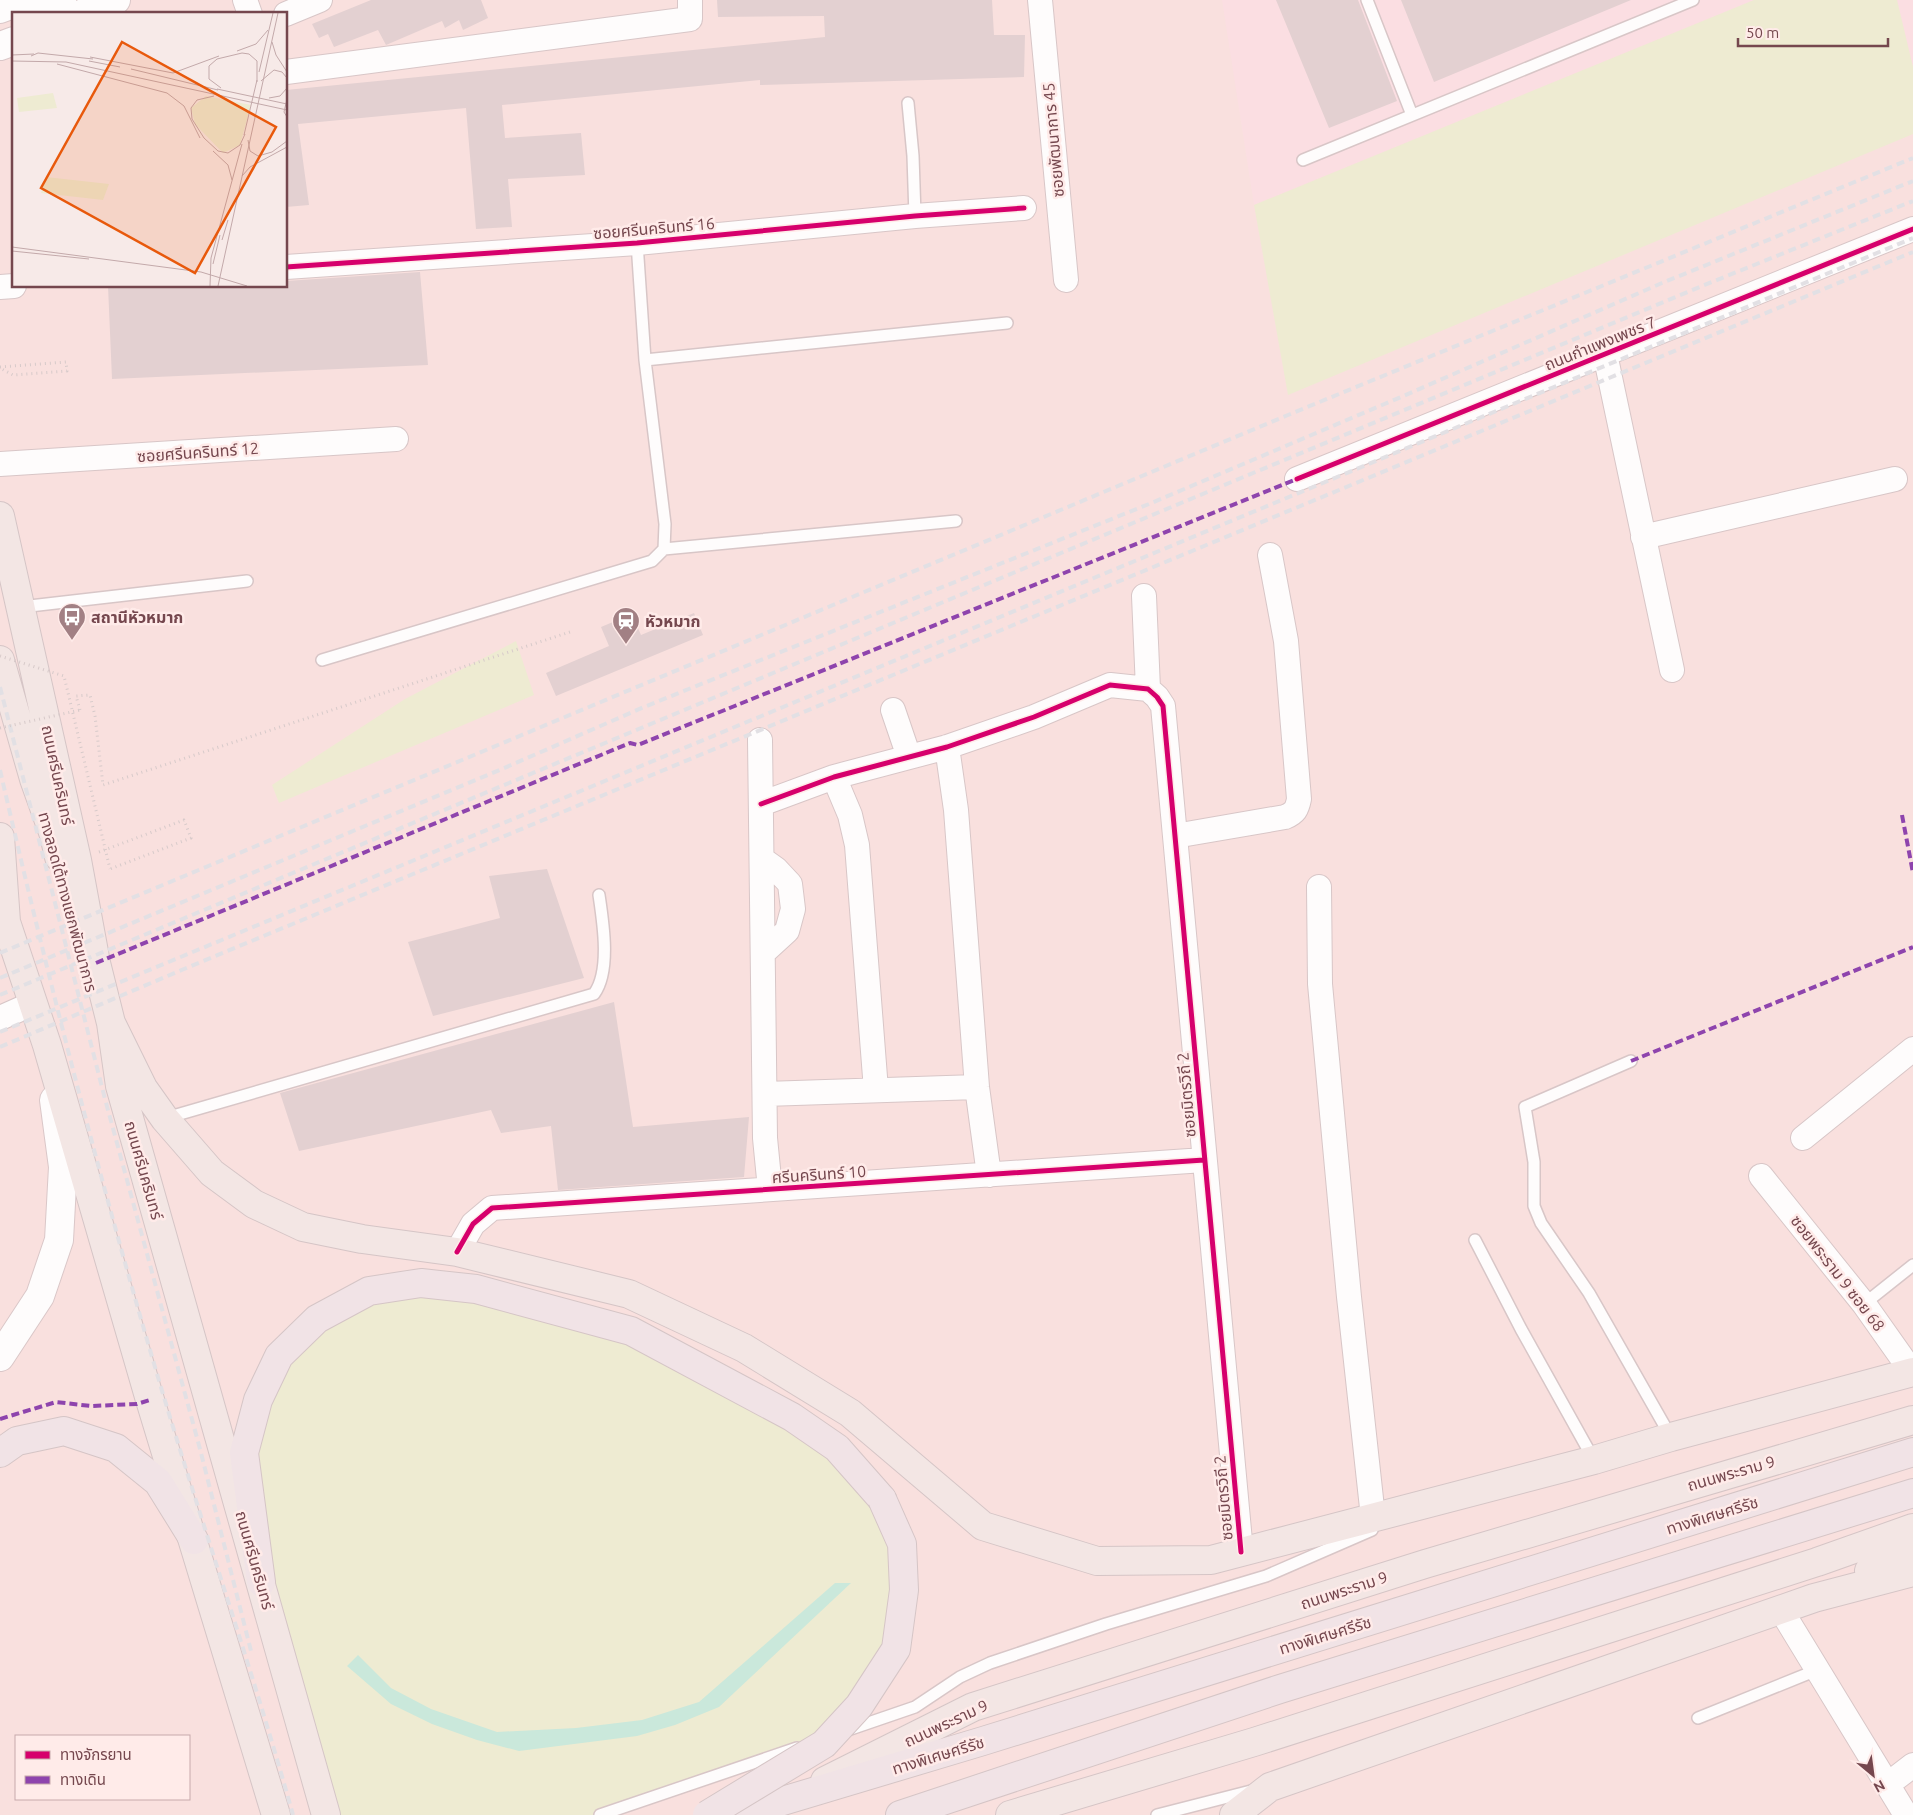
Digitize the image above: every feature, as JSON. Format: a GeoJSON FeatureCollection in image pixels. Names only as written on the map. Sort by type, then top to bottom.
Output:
{"type":"FeatureCollection","features":[{"type":"Feature","properties":{"kind":"highway"},"geometry":{"type":"LineString","coordinates":[[261,1582],[244,1453],[258,1400],[279,1356],[317,1320],[369,1291],[421,1283],[476,1288],[631,1331],[792,1417],[837,1448],[882,1499],[902,1544],[904,1590],[896,1649],[859,1706],[824,1744],[707,1815]]}},
{"type":"Feature","properties":{"kind":"highway"},"geometry":{"type":"LineString","coordinates":[[0,1453],[18,1440],[64,1431],[116,1448],[158,1482],[194,1540]]}},
{"type":"Feature","properties":{"kind":"highway","name":"ทางพิเศษศรีรัช"},"geometry":{"type":"LineString","coordinates":[[736,1815],[992,1738],[1913,1452]]}},
{"type":"Feature","properties":{"kind":"highway"},"geometry":{"type":"LineString","coordinates":[[900,1815],[1290,1686],[1913,1494]]}},
{"type":"Feature","properties":{"kind":"main road"},"geometry":{"type":"LineString","coordinates":[[0,9],[24,0]]}},
{"type":"Feature","properties":{"kind":"main road"},"geometry":{"type":"LineString","coordinates":[[32,12],[62,0]]}},
{"type":"Feature","properties":{"kind":"main road"},"geometry":{"type":"LineString","coordinates":[[0,24],[12,20]]}},
{"type":"Feature","properties":{"kind":"main road"},"geometry":{"type":"LineString","coordinates":[[0,46],[12,42]]}},
{"type":"Feature","properties":{"kind":"main road","name":"ถนนศรีนครินทร์"},"geometry":{"type":"LineString","coordinates":[[0,516],[77,860],[96,963],[111,1023],[120,1086],[326,1815]]}},
{"type":"Feature","properties":{"kind":"main road","name":"ทางลอดใต้ทางแยกพัฒนาการ"},"geometry":{"type":"LineString","coordinates":[[0,660],[34,779],[54,835],[104,1035],[120,1086]]}},
{"type":"Feature","properties":{"kind":"main road"},"geometry":{"type":"LineString","coordinates":[[0,837],[5,929],[34,1004],[47,1045],[150,1400],[276,1815]]}},
{"type":"Feature","properties":{"kind":"main road"},"geometry":{"type":"LineString","coordinates":[[111,1023],[143,1088],[164,1119],[212,1173],[254,1204],[303,1228],[362,1239],[457,1252],[629,1294],[744,1348],[850,1413],[983,1526],[1097,1560],[1211,1560],[1594,1460],[1671,1436],[1912,1372]]}},
{"type":"Feature","properties":{"kind":"main road"},"geometry":{"type":"LineString","coordinates":[[0,1358],[40,1296],[59,1240],[63,1167],[47,1045]]}},
{"type":"Feature","properties":{"kind":"main road","name":"ถนนพระราม 9"},"geometry":{"type":"LineString","coordinates":[[789,1799],[973,1707],[1425,1564],[1913,1420]]}},
{"type":"Feature","properties":{"kind":"main road"},"geometry":{"type":"LineString","coordinates":[[1010,1815],[1254,1742],[1817,1562],[1913,1528]]}},
{"type":"Feature","properties":{"kind":"main road"},"geometry":{"type":"LineString","coordinates":[[1814,1598],[1913,1550]]}},
{"type":"Feature","properties":{"kind":"main road"},"geometry":{"type":"LineString","coordinates":[[1234,1815],[1270,1787],[1814,1598],[1913,1572]]}},
{"type":"Feature","properties":{"kind":"street"},"geometry":{"type":"LineString","coordinates":[[244,0],[249,12]]}},
{"type":"Feature","properties":{"kind":"street"},"geometry":{"type":"LineString","coordinates":[[288,13],[320,0]]}},
{"type":"Feature","properties":{"kind":"street"},"geometry":{"type":"LineString","coordinates":[[288,72],[690,19],[690,0]]}},
{"type":"Feature","properties":{"kind":"street","name":"ซอยพัฒนาการ 45"},"geometry":{"type":"LineString","coordinates":[[1040,0],[1066,280]]}},
{"type":"Feature","properties":{"kind":"street","name":"ซอยศรีนครินทร์ 16"},"geometry":{"type":"LineString","coordinates":[[288,267],[637,243],[915,216],[1024,208]]}},
{"type":"Feature","properties":{"kind":"street","name":"ถนนกำแพงเพชร 7"},"geometry":{"type":"LineString","coordinates":[[1297,479],[1913,229]]}},
{"type":"Feature","properties":{"kind":"street"},"geometry":{"type":"LineString","coordinates":[[1605,354],[1672,670]]}},
{"type":"Feature","properties":{"kind":"street","name":"ซอยศรีนครินทร์ 12"},"geometry":{"type":"LineString","coordinates":[[0,464],[396,439]]}},
{"type":"Feature","properties":{"kind":"street"},"geometry":{"type":"LineString","coordinates":[[1643,537],[1895,480]]}},
{"type":"Feature","properties":{"kind":"street"},"geometry":{"type":"LineString","coordinates":[[1175,836],[1285,817],[1293,814],[1297,808],[1299,800],[1286,641],[1270,555]]}},
{"type":"Feature","properties":{"kind":"street","name":"ซอยมิตรวิถี 2"},"geometry":{"type":"LineString","coordinates":[[1144,596],[1152,693],[1163,706],[1241,1552]]}},
{"type":"Feature","properties":{"kind":"street"},"geometry":{"type":"LineString","coordinates":[[761,804],[834,777],[947,748],[1034,717],[1110,685],[1152,693]]}},
{"type":"Feature","properties":{"kind":"street"},"geometry":{"type":"LineString","coordinates":[[893,710],[909,757]]}},
{"type":"Feature","properties":{"kind":"street"},"geometry":{"type":"LineString","coordinates":[[760,740],[764,1094],[765,1138],[770,1189]]}},
{"type":"Feature","properties":{"kind":"street"},"geometry":{"type":"LineString","coordinates":[[947,748],[956,810],[977,1087],[989,1175]]}},
{"type":"Feature","properties":{"kind":"street"},"geometry":{"type":"LineString","coordinates":[[834,777],[850,815],[857,845],[876,1090]]}},
{"type":"Feature","properties":{"kind":"street"},"geometry":{"type":"LineString","coordinates":[[762,859],[776,869],[790,884],[794,909],[787,931],[763,953]]}},
{"type":"Feature","properties":{"kind":"street"},"geometry":{"type":"LineString","coordinates":[[1319,887],[1320,984],[1349,1296],[1373,1517]]}},
{"type":"Feature","properties":{"kind":"street"},"geometry":{"type":"LineString","coordinates":[[0,1018],[34,1004]]}},
{"type":"Feature","properties":{"kind":"street"},"geometry":{"type":"LineString","coordinates":[[1803,1138],[1913,1049]]}},
{"type":"Feature","properties":{"kind":"street"},"geometry":{"type":"LineString","coordinates":[[764,1094],[977,1087]]}},
{"type":"Feature","properties":{"kind":"street","name":"ศรีนครินทร์ 10"},"geometry":{"type":"LineString","coordinates":[[457,1252],[474,1224],[492,1208],[1204,1160]]}},
{"type":"Feature","properties":{"kind":"street","name":"ซอยพระราม 9 ซอย 68"},"geometry":{"type":"LineString","coordinates":[[1761,1176],[1864,1304],[1912,1372]]}},
{"type":"Feature","properties":{"kind":"street"},"geometry":{"type":"LineString","coordinates":[[1781,1610],[1906,1815]]}},
{"type":"Feature","properties":{"kind":"street"},"geometry":{"type":"LineString","coordinates":[[1887,1785],[1913,1764]]}},
{"type":"Feature","properties":{"kind":"lane"},"geometry":{"type":"LineString","coordinates":[[1367,0],[1412,115]]}},
{"type":"Feature","properties":{"kind":"lane"},"geometry":{"type":"LineString","coordinates":[[1303,160],[1693,0]]}},
{"type":"Feature","properties":{"kind":"lane"},"geometry":{"type":"LineString","coordinates":[[908,103],[913,156],[915,216]]}},
{"type":"Feature","properties":{"kind":"lane"},"geometry":{"type":"LineString","coordinates":[[637,243],[645,360],[665,524],[664,549]]}},
{"type":"Feature","properties":{"kind":"lane"},"geometry":{"type":"LineString","coordinates":[[645,360],[1007,323]]}},
{"type":"Feature","properties":{"kind":"lane"},"geometry":{"type":"LineString","coordinates":[[322,660],[652,561],[664,549],[956,521]]}},
{"type":"Feature","properties":{"kind":"lane"},"geometry":{"type":"LineString","coordinates":[[20,608],[247,581]]}},
{"type":"Feature","properties":{"kind":"lane"},"geometry":{"type":"LineString","coordinates":[[164,1119],[594,994],[600,985],[605,938],[599,895]]}},
{"type":"Feature","properties":{"kind":"lane"},"geometry":{"type":"LineString","coordinates":[[1631,1061],[1525,1107],[1534,1162],[1534,1199],[1541,1223],[1589,1293],[1671,1436]]}},
{"type":"Feature","properties":{"kind":"lane"},"geometry":{"type":"LineString","coordinates":[[1475,1240],[1520,1329],[1594,1460]]}},
{"type":"Feature","properties":{"kind":"lane"},"geometry":{"type":"LineString","coordinates":[[1864,1304],[1913,1265]]}},
{"type":"Feature","properties":{"kind":"lane"},"geometry":{"type":"LineString","coordinates":[[600,1815],[915,1707],[960,1677],[990,1663],[1106,1624],[1266,1576],[1448,1497]]}},
{"type":"Feature","properties":{"kind":"lane"},"geometry":{"type":"LineString","coordinates":[[1698,1718],[1817,1670]]}},
{"type":"Feature","properties":{"kind":"lane"},"geometry":{"type":"LineString","coordinates":[[1157,1815],[1270,1787]]}},
{"type":"Feature","properties":{"kind":"path"},"geometry":{"type":"LineString","coordinates":[[66,362],[67,372],[13,375],[0,367],[66,362]]}},
{"type":"Feature","properties":{"kind":"path"},"geometry":{"type":"LineString","coordinates":[[0,728],[80,710],[76,696],[90,694],[95,716],[103,785],[570,632]]}},
{"type":"Feature","properties":{"kind":"path"},"geometry":{"type":"LineString","coordinates":[[0,656],[64,676],[73,712],[110,869],[191,838],[184,820],[158,830],[77,860]]}},
{"type":"Feature","properties":{"kind":"shaded area"},"geometry":{"type":"Polygon","coordinates":[[[0,0],[1913,0],[1913,1815],[0,1815],[0,0]]]}},
{"type":"Feature","properties":{"kind":"shaded area"},"geometry":{"type":"Polygon","coordinates":[[[1222,0],[1754,0],[1254,205],[1222,0]]]}},
{"type":"Feature","properties":{"kind":"shaded area"},"geometry":{"type":"Polygon","coordinates":[[[1754,0],[1897,0],[1913,67],[1913,134],[1288,395],[1254,205],[1754,0]]]}},
{"type":"Feature","properties":{"kind":"shaded area"},"geometry":{"type":"Polygon","coordinates":[[[1897,0],[1913,0],[1913,67],[1897,0]]]}},
{"type":"Feature","properties":{"kind":"shaded area"},"geometry":{"type":"Polygon","coordinates":[[[516,641],[534,695],[279,803],[272,785],[405,699],[516,641]]]}},
{"type":"Feature","properties":{"kind":"shaded area"},"geometry":{"type":"Polygon","coordinates":[[[421,1283],[631,1331],[837,1448],[902,1544],[896,1649],[828,1739],[600,1815],[326,1815],[244,1453],[258,1400],[317,1319],[421,1283]]]}},
{"type":"Feature","properties":{"kind":"shaded area"},"geometry":{"type":"Polygon","coordinates":[[[835,1583],[851,1583],[719,1707],[675,1725],[637,1736],[519,1751],[477,1740],[432,1724],[391,1704],[347,1666],[358,1655],[391,1688],[431,1709],[497,1732],[576,1728],[642,1720],[699,1702],[835,1583]]]}},
{"type":"Feature","properties":{"kind":"building"},"geometry":{"type":"Polygon","coordinates":[[[371,0],[481,0],[488,18],[463,30],[459,20],[445,28],[442,21],[386,45],[378,30],[334,47],[328,34],[319,38],[312,24],[371,0]]]}},
{"type":"Feature","properties":{"kind":"building"},"geometry":{"type":"Polygon","coordinates":[[[717,0],[992,0],[994,35],[1025,35],[1024,77],[760,85],[760,80],[502,105],[505,138],[581,133],[585,175],[508,179],[512,227],[476,229],[466,108],[298,124],[309,205],[288,207],[288,90],[825,37],[824,16],[718,17],[717,0]]]}},
{"type":"Feature","properties":{"kind":"building"},"geometry":{"type":"Polygon","coordinates":[[[1276,0],[1358,0],[1397,101],[1329,128],[1276,0]]]}},
{"type":"Feature","properties":{"kind":"building"},"geometry":{"type":"Polygon","coordinates":[[[1401,0],[1631,0],[1434,82],[1401,0]]]}},
{"type":"Feature","properties":{"kind":"building"},"geometry":{"type":"Polygon","coordinates":[[[420,272],[428,365],[112,379],[108,288],[288,288],[288,281],[420,272]]]}},
{"type":"Feature","properties":{"kind":"building"},"geometry":{"type":"Polygon","coordinates":[[[694,613],[703,635],[556,696],[546,673],[609,646],[601,627],[632,614],[641,635],[694,613]]]}},
{"type":"Feature","properties":{"kind":"building"},"geometry":{"type":"Polygon","coordinates":[[[547,869],[584,978],[433,1016],[408,942],[500,918],[489,876],[547,869]]]}},
{"type":"Feature","properties":{"kind":"building"},"geometry":{"type":"Polygon","coordinates":[[[614,1002],[633,1127],[749,1117],[744,1177],[558,1190],[551,1126],[501,1133],[491,1110],[299,1151],[280,1093],[614,1002]]]}},
{"type":"Feature","properties":{"kind":"railway"},"geometry":{"type":"LineString","coordinates":[[0,953],[1288,415],[1913,158]]}},
{"type":"Feature","properties":{"kind":"railway"},"geometry":{"type":"LineString","coordinates":[[0,978],[502,769],[644,707],[1149,504],[1662,283],[1913,181]]}},
{"type":"Feature","properties":{"kind":"railway"},"geometry":{"type":"LineString","coordinates":[[0,995],[1702,286],[1913,201]]}},
{"type":"Feature","properties":{"kind":"railway"},"geometry":{"type":"LineString","coordinates":[[0,1032],[1913,238]]}},
{"type":"Feature","properties":{"kind":"railway"},"geometry":{"type":"LineString","coordinates":[[0,1047],[1913,252]]}},
{"type":"Feature","properties":{"kind":"railway"},"geometry":{"type":"LineString","coordinates":[[0,687],[105,1099],[200,1449],[252,1655]]}},
{"type":"Feature","properties":{"kind":"railway"},"geometry":{"type":"LineString","coordinates":[[0,770],[35,920],[113,1219],[172,1423],[260,1702],[293,1815]]}},
{"type":"Feature","properties":{"kind":"marked path"},"geometry":{"type":"LineString","coordinates":[[96,963],[630,743],[638,745],[1297,479]]}},
{"type":"Feature","properties":{"kind":"marked path"},"geometry":{"type":"LineString","coordinates":[[1902,815],[1913,873]]}},
{"type":"Feature","properties":{"kind":"marked path"},"geometry":{"type":"LineString","coordinates":[[1631,1061],[1913,947]]}},
{"type":"Feature","properties":{"kind":"marked path"},"geometry":{"type":"LineString","coordinates":[[0,1419],[56,1402],[91,1406],[137,1404],[150,1400]]}},
{"type":"Feature","properties":{"kind":"cycle path"},"geometry":{"type":"LineString","coordinates":[[288,267],[637,243],[915,216],[1024,208]]}},
{"type":"Feature","properties":{"kind":"cycle path"},"geometry":{"type":"LineString","coordinates":[[1297,479],[1913,229]]}},
{"type":"Feature","properties":{"kind":"cycle path"},"geometry":{"type":"LineString","coordinates":[[761,804],[834,777],[947,747],[1034,717],[1110,685],[1148,689],[1163,706],[1241,1552]]}},
{"type":"Feature","properties":{"kind":"cycle path"},"geometry":{"type":"LineString","coordinates":[[457,1252],[473,1224],[492,1208],[1204,1160]]}},
{"type":"Feature","properties":{"kind":"place","name":"สถานีหัวหมาก"},"geometry":{"type":"Point","coordinates":[72,641]}},
{"type":"Feature","properties":{"kind":"place","name":"หัวหมาก"},"geometry":{"type":"Point","coordinates":[626,645]}}]}
